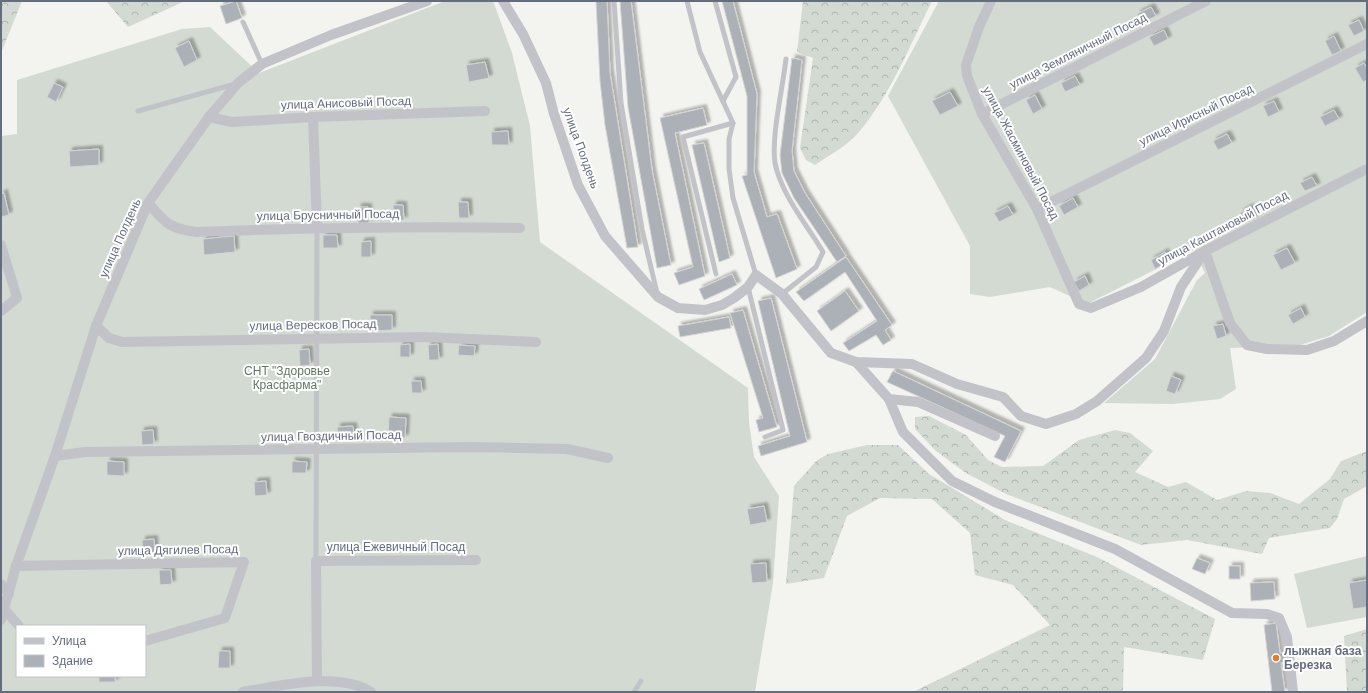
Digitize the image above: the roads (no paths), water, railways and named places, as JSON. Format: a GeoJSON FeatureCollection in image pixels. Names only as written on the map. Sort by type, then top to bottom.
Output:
{"type":"FeatureCollection","features":[{"type":"Feature","properties":{"kind":"street","name":"улица Полдень"},"geometry":{"type":"LineString","coordinates":[[1,620],[16,566],[55,456],[96,326],[148,202],[209,117],[238,83],[262,64],[331,35],[427,1]]}},
{"type":"Feature","properties":{"kind":"street","name":"улица Полдень"},"geometry":{"type":"LineString","coordinates":[[503,1],[524,34],[546,84],[554,114],[578,185],[605,236],[658,297],[678,308],[705,310],[722,305],[748,288],[756,275]]}},
{"type":"Feature","properties":{"kind":"street","name":"улица Жасминовый Посад"},"geometry":{"type":"LineString","coordinates":[[991,1],[966,64],[966,76],[982,114],[1037,209],[1079,304],[1091,308]]}},
{"type":"Feature","properties":{"kind":"street","name":"улица Земляничный Посад"},"geometry":{"type":"LineString","coordinates":[[982,114],[1206,1]]}},
{"type":"Feature","properties":{"kind":"street","name":"улица Ирисный Посад"},"geometry":{"type":"LineString","coordinates":[[1037,209],[1367,44]]}},
{"type":"Feature","properties":{"kind":"street","name":"улица Анисовый Посад"},"geometry":{"type":"LineString","coordinates":[[209,117],[232,122],[313,117],[485,111]]}},
{"type":"Feature","properties":{"kind":"street"},"geometry":{"type":"LineString","coordinates":[[313,117],[318,227]]}},
{"type":"Feature","properties":{"kind":"street","name":"улица Каштановый Посад"},"geometry":{"type":"LineString","coordinates":[[1091,308],[1141,287],[1205,251],[1367,169]]}},
{"type":"Feature","properties":{"kind":"street","name":"улица Брусничный Посад"},"geometry":{"type":"LineString","coordinates":[[148,202],[164,222],[176,229],[196,232],[318,227],[430,226],[520,228]]}},
{"type":"Feature","properties":{"kind":"street"},"geometry":{"type":"LineString","coordinates":[[1,245],[17,298],[1,311]]}},
{"type":"Feature","properties":{"kind":"street"},"geometry":{"type":"LineString","coordinates":[[756,275],[782,294],[831,353],[856,362],[912,364],[957,384],[1002,397],[1021,416],[1046,424],[1076,414],[1097,401],[1146,358],[1164,331],[1181,287],[1205,251]]}},
{"type":"Feature","properties":{"kind":"street"},"geometry":{"type":"LineString","coordinates":[[1205,251],[1230,323],[1247,345],[1267,349],[1307,350],[1334,341],[1367,321]]}},
{"type":"Feature","properties":{"kind":"street","name":"улица Вересков Посад"},"geometry":{"type":"LineString","coordinates":[[96,326],[109,338],[122,342],[316,337],[424,337],[536,342]]}},
{"type":"Feature","properties":{"kind":"street"},"geometry":{"type":"LineString","coordinates":[[856,362],[889,399],[903,432],[952,481],[994,502],[1115,549],[1232,612],[1267,614],[1279,618],[1287,637],[1293,692]]}},
{"type":"Feature","properties":{"kind":"street"},"geometry":{"type":"LineString","coordinates":[[889,399],[918,402],[995,436]]}},
{"type":"Feature","properties":{"kind":"street","name":"улица Гвоздичный Посад"},"geometry":{"type":"LineString","coordinates":[[55,456],[85,452],[470,447],[567,449],[608,458]]}},
{"type":"Feature","properties":{"kind":"street","name":"улица Ежевичный Посад"},"geometry":{"type":"LineString","coordinates":[[317,680],[316,561],[476,560]]}},
{"type":"Feature","properties":{"kind":"street","name":"улица Дягилев Посад"},"geometry":{"type":"LineString","coordinates":[[16,566],[244,562],[224,618],[146,641]]}},
{"type":"Feature","properties":{"kind":"street"},"geometry":{"type":"LineString","coordinates":[[1,584],[9,594]]}},
{"type":"Feature","properties":{"kind":"street"},"geometry":{"type":"LineString","coordinates":[[5,610],[18,625]]}},
{"type":"Feature","properties":{"kind":"street"},"geometry":{"type":"LineString","coordinates":[[243,692],[317,680],[362,686],[371,692]]}},
{"type":"Feature","properties":{"kind":"lane"},"geometry":{"type":"LineString","coordinates":[[614,1],[622,110],[642,229],[658,297]]}},
{"type":"Feature","properties":{"kind":"lane"},"geometry":{"type":"LineString","coordinates":[[687,1],[700,52],[733,123],[729,139],[729,169],[733,198],[756,275]]}},
{"type":"Feature","properties":{"kind":"lane"},"geometry":{"type":"LineString","coordinates":[[715,1],[736,76],[723,101]]}},
{"type":"Feature","properties":{"kind":"lane"},"geometry":{"type":"LineString","coordinates":[[243,22],[262,64]]}},
{"type":"Feature","properties":{"kind":"lane"},"geometry":{"type":"LineString","coordinates":[[782,294],[816,267],[823,252],[784,190],[775,163],[775,140],[786,59]]}},
{"type":"Feature","properties":{"kind":"lane"},"geometry":{"type":"LineString","coordinates":[[138,111],[238,83]]}},
{"type":"Feature","properties":{"kind":"lane"},"geometry":{"type":"LineString","coordinates":[[716,274],[683,137],[733,123]]}},
{"type":"Feature","properties":{"kind":"lane"},"geometry":{"type":"LineString","coordinates":[[316,561],[316,337],[318,227]]}},
{"type":"Feature","properties":{"kind":"lane"},"geometry":{"type":"LineString","coordinates":[[748,288],[783,430],[765,437]]}},
{"type":"Feature","properties":{"kind":"lane"},"geometry":{"type":"LineString","coordinates":[[634,692],[641,681]]}},
{"type":"Feature","properties":{"kind":"place","name":"лыжная база Березка"},"geometry":{"type":"Point","coordinates":[1276,658]}},
{"type":"Feature","properties":{"kind":"park label","name":"СНТ \"Здоровье Красфарма\""},"geometry":{"type":"Point","coordinates":[287,378]}}]}
